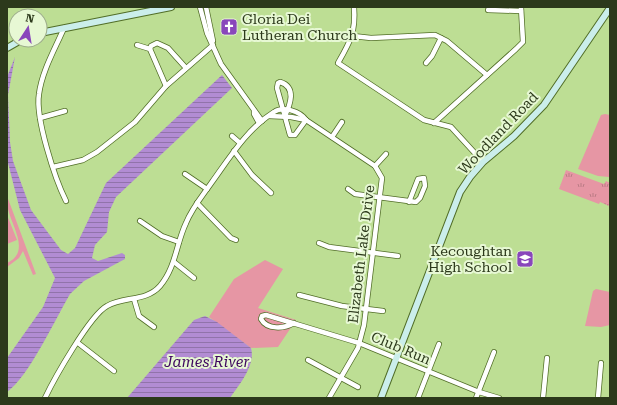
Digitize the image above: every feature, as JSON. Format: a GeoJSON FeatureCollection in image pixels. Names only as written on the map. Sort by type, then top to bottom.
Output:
{"type":"FeatureCollection","features":[{"type":"Feature","properties":{"kind":"main road"},"geometry":{"type":"LineString","coordinates":[[48,31],[171,7]]}},
{"type":"Feature","properties":{"kind":"main road","name":"Woodland Road"},"geometry":{"type":"LineString","coordinates":[[381,398],[395,358],[460,192],[483,162],[514,136],[544,105],[610,8]]}},
{"type":"Feature","properties":{"kind":"street"},"geometry":{"type":"LineString","coordinates":[[200,7],[207,33],[221,64],[261,122]]}},
{"type":"Feature","properties":{"kind":"street"},"geometry":{"type":"LineString","coordinates":[[206,7],[213,45]]}},
{"type":"Feature","properties":{"kind":"street"},"geometry":{"type":"LineString","coordinates":[[354,7],[355,21],[353,36],[338,63],[424,120],[451,127],[483,162]]}},
{"type":"Feature","properties":{"kind":"street"},"geometry":{"type":"LineString","coordinates":[[434,122],[516,50],[522,42],[521,9],[488,10]]}},
{"type":"Feature","properties":{"kind":"street"},"geometry":{"type":"LineString","coordinates":[[64,28],[40,86],[38,101],[40,118],[53,167],[60,190],[66,201]]}},
{"type":"Feature","properties":{"kind":"street"},"geometry":{"type":"LineString","coordinates":[[353,36],[371,38],[428,34],[442,38],[487,75]]}},
{"type":"Feature","properties":{"kind":"street"},"geometry":{"type":"LineString","coordinates":[[426,63],[432,56],[442,38]]}},
{"type":"Feature","properties":{"kind":"street"},"geometry":{"type":"LineString","coordinates":[[150,49],[151,46],[157,43],[165,46],[186,68]]}},
{"type":"Feature","properties":{"kind":"street"},"geometry":{"type":"LineString","coordinates":[[137,45],[150,49],[166,86]]}},
{"type":"Feature","properties":{"kind":"street"},"geometry":{"type":"LineString","coordinates":[[53,167],[83,160],[97,152],[134,122],[166,86],[213,45]]}},
{"type":"Feature","properties":{"kind":"street"},"geometry":{"type":"LineString","coordinates":[[286,110],[277,88],[278,83],[280,82],[288,86],[291,91],[291,98],[285,116],[289,134],[292,136],[297,134],[306,120]]}},
{"type":"Feature","properties":{"kind":"street"},"geometry":{"type":"LineString","coordinates":[[45,398],[78,343],[101,310],[114,303],[134,299],[155,292],[168,275],[174,262],[186,222],[197,203],[234,151],[261,122],[275,111],[286,110]]}},
{"type":"Feature","properties":{"kind":"street","name":"Elizabeth Lake Drive"},"geometry":{"type":"LineString","coordinates":[[286,110],[297,112],[306,120],[374,166],[382,178],[366,309],[359,343],[330,398]]}},
{"type":"Feature","properties":{"kind":"street"},"geometry":{"type":"LineString","coordinates":[[40,118],[65,112]]}},
{"type":"Feature","properties":{"kind":"street","name":"Elizabeth Lake Drive"},"geometry":{"type":"LineString","coordinates":[[269,116],[285,116],[306,120]]}},
{"type":"Feature","properties":{"kind":"street"},"geometry":{"type":"LineString","coordinates":[[332,137],[342,122]]}},
{"type":"Feature","properties":{"kind":"street"},"geometry":{"type":"LineString","coordinates":[[232,136],[240,143]]}},
{"type":"Feature","properties":{"kind":"street"},"geometry":{"type":"LineString","coordinates":[[234,151],[252,175],[271,194]]}},
{"type":"Feature","properties":{"kind":"street"},"geometry":{"type":"LineString","coordinates":[[374,166],[386,154]]}},
{"type":"Feature","properties":{"kind":"street"},"geometry":{"type":"LineString","coordinates":[[185,174],[207,189]]}},
{"type":"Feature","properties":{"kind":"street"},"geometry":{"type":"LineString","coordinates":[[348,189],[355,194],[409,202],[416,202],[420,198],[425,184],[424,178],[418,180],[409,202]]}},
{"type":"Feature","properties":{"kind":"street"},"geometry":{"type":"LineString","coordinates":[[197,203],[231,238],[236,240]]}},
{"type":"Feature","properties":{"kind":"street"},"geometry":{"type":"LineString","coordinates":[[140,221],[162,236],[180,242]]}},
{"type":"Feature","properties":{"kind":"street"},"geometry":{"type":"LineString","coordinates":[[319,244],[329,247],[398,256]]}},
{"type":"Feature","properties":{"kind":"street"},"geometry":{"type":"LineString","coordinates":[[174,262],[194,278]]}},
{"type":"Feature","properties":{"kind":"street"},"geometry":{"type":"LineString","coordinates":[[299,295],[342,306],[384,311]]}},
{"type":"Feature","properties":{"kind":"street"},"geometry":{"type":"LineString","coordinates":[[134,299],[139,316],[154,327]]}},
{"type":"Feature","properties":{"kind":"street","name":"Club Run"},"geometry":{"type":"LineString","coordinates":[[294,324],[285,328],[277,328],[264,324],[261,319],[262,316],[266,315],[359,343],[428,372],[479,392],[499,398]]}},
{"type":"Feature","properties":{"kind":"street"},"geometry":{"type":"LineString","coordinates":[[78,343],[114,371]]}},
{"type":"Feature","properties":{"kind":"street"},"geometry":{"type":"LineString","coordinates":[[418,398],[439,344]]}},
{"type":"Feature","properties":{"kind":"street"},"geometry":{"type":"LineString","coordinates":[[476,398],[494,352]]}},
{"type":"Feature","properties":{"kind":"street"},"geometry":{"type":"LineString","coordinates":[[543,398],[547,358]]}},
{"type":"Feature","properties":{"kind":"street"},"geometry":{"type":"LineString","coordinates":[[308,360],[358,387]]}},
{"type":"Feature","properties":{"kind":"street"},"geometry":{"type":"LineString","coordinates":[[598,398],[601,364]]}},
{"type":"Feature","properties":{"kind":"green space"},"geometry":{"type":"Polygon","coordinates":[[[601,115],[610,115],[609,177],[598,176],[578,169],[601,115]]]}},
{"type":"Feature","properties":{"kind":"green space"},"geometry":{"type":"Polygon","coordinates":[[[566,170],[604,184],[606,181],[610,183],[609,206],[600,202],[599,204],[559,189],[566,170]]]}},
{"type":"Feature","properties":{"kind":"green space"},"geometry":{"type":"Polygon","coordinates":[[[7,196],[36,274],[33,275],[23,251],[19,258],[7,267],[7,263],[14,258],[18,252],[19,246],[16,231],[7,207],[7,196]]]}},
{"type":"Feature","properties":{"kind":"green space"},"geometry":{"type":"Polygon","coordinates":[[[7,215],[17,240],[7,244],[7,215]]]}},
{"type":"Feature","properties":{"kind":"green space"},"geometry":{"type":"Polygon","coordinates":[[[265,260],[283,269],[258,308],[296,320],[278,347],[251,348],[209,317],[234,279],[265,260]]]}},
{"type":"Feature","properties":{"kind":"green space"},"geometry":{"type":"Polygon","coordinates":[[[596,289],[610,292],[610,325],[601,327],[585,326],[593,291],[596,289]]]}},
{"type":"Feature","properties":{"kind":"water"},"geometry":{"type":"Polygon","coordinates":[[[15,57],[8,95],[10,142],[13,161],[31,210],[61,250],[68,254],[75,248],[106,183],[222,75],[232,88],[116,197],[109,212],[107,232],[95,245],[92,258],[98,261],[122,253],[125,255],[125,259],[84,281],[70,294],[24,374],[7,392],[7,358],[43,307],[55,278],[20,210],[7,159],[7,77],[15,57]]]}},
{"type":"Feature","properties":{"kind":"water","name":"James River"},"geometry":{"type":"Polygon","coordinates":[[[205,316],[217,322],[251,348],[252,354],[249,368],[230,398],[127,398],[194,320],[205,316]]]}},
{"type":"Feature","properties":{"kind":"place","name":"Gloria Dei Lutheran Church"},"geometry":{"type":"Point","coordinates":[229,27]}},
{"type":"Feature","properties":{"kind":"place","name":"Kecoughtan High School"},"geometry":{"type":"Point","coordinates":[525,259]}}]}
